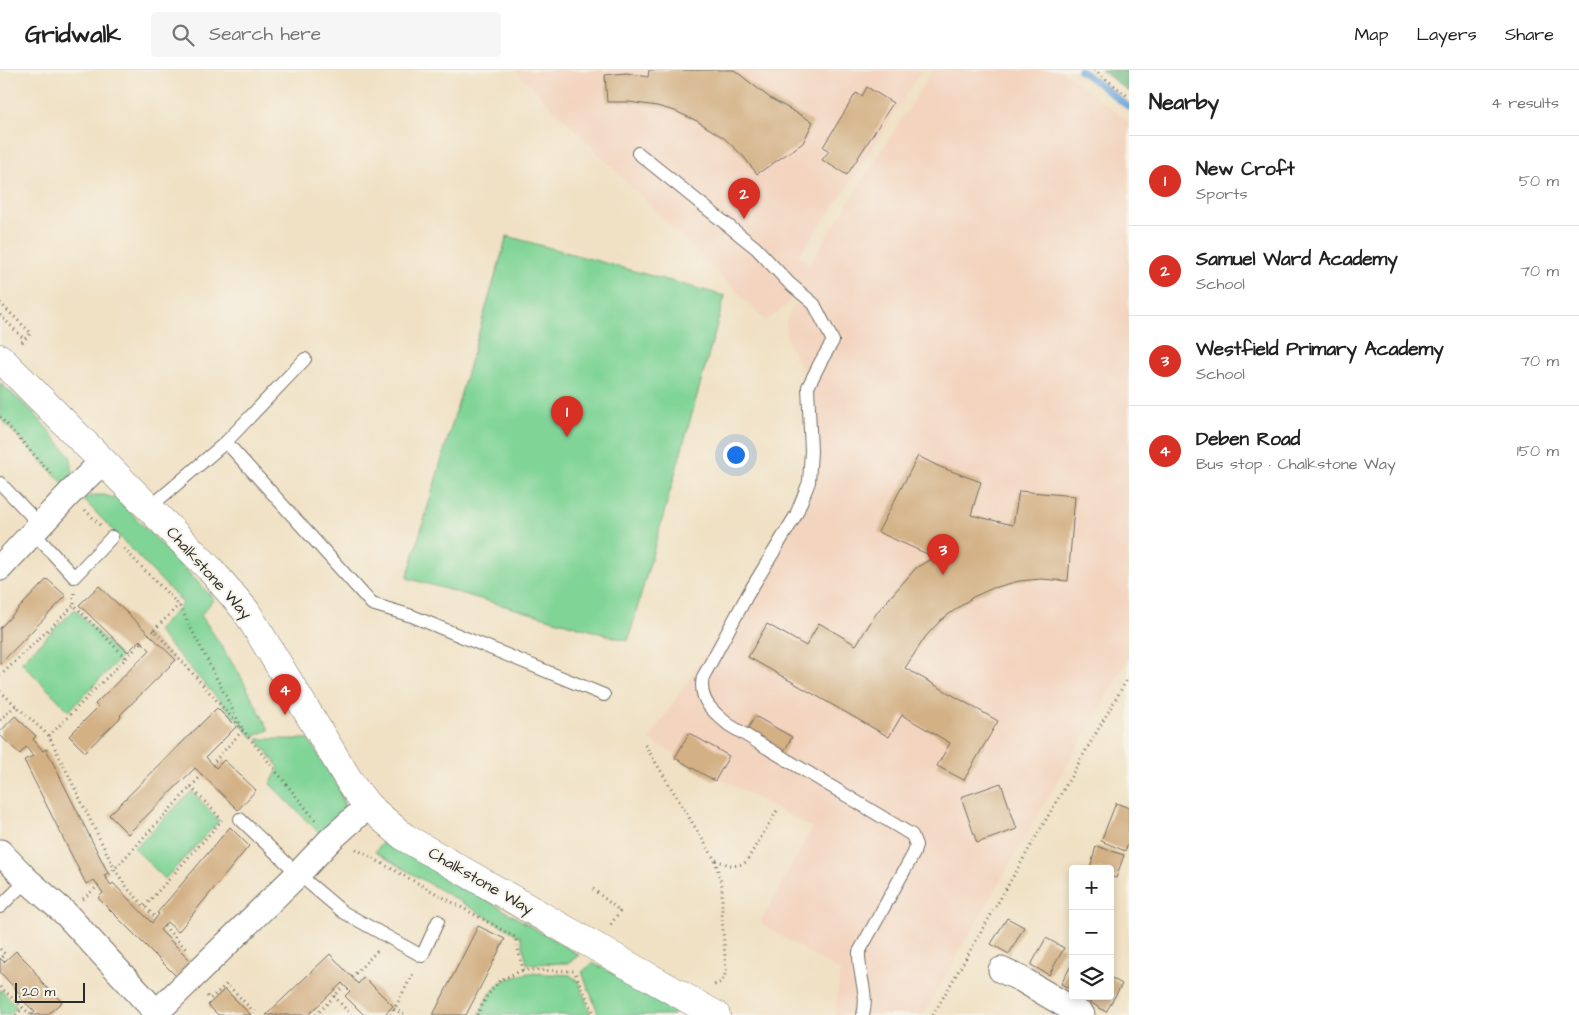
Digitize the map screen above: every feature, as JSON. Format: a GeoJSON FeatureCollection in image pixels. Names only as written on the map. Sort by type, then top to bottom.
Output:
{"type":"FeatureCollection","features":[{"type":"Feature","properties":{"kind":"street","name":"Chalkstone Way"},"geometry":{"type":"LineString","coordinates":[[10,351],[102,462],[210,569],[246,611],[353,787],[368,806],[404,837],[716,1015]]}},
{"type":"Feature","properties":{"kind":"street"},"geometry":{"type":"LineString","coordinates":[[0,568],[69,494],[102,462]]}},
{"type":"Feature","properties":{"kind":"street"},"geometry":{"type":"LineString","coordinates":[[0,852],[27,880],[66,914],[155,1014],[298,874],[330,840],[368,806]]}},
{"type":"Feature","properties":{"kind":"street"},"geometry":{"type":"LineString","coordinates":[[1001,970],[1021,979],[1082,1015]]}},
{"type":"Feature","properties":{"kind":"lane"},"geometry":{"type":"LineString","coordinates":[[638,153],[756,248],[789,283],[814,304],[833,341],[820,361],[808,387],[811,451],[809,482],[796,515],[740,609],[703,677],[701,687],[710,709],[729,725],[912,835],[916,844],[914,853],[859,952],[858,966],[866,1006],[863,1015]]}},
{"type":"Feature","properties":{"kind":"lane"},"geometry":{"type":"LineString","coordinates":[[149,508],[226,442],[305,359]]}},
{"type":"Feature","properties":{"kind":"lane"},"geometry":{"type":"LineString","coordinates":[[226,442],[372,604],[412,616],[604,694]]}},
{"type":"Feature","properties":{"kind":"lane"},"geometry":{"type":"LineString","coordinates":[[0,483],[74,577],[112,537]]}},
{"type":"Feature","properties":{"kind":"lane"},"geometry":{"type":"LineString","coordinates":[[240,819],[298,874],[344,912],[422,956],[438,921]]}},
{"type":"Feature","properties":{"kind":"lane"},"geometry":{"type":"LineString","coordinates":[[0,907],[27,880]]}},
{"type":"Feature","properties":{"kind":"path"},"geometry":{"type":"LineString","coordinates":[[1094,70],[1129,97]]}},
{"type":"Feature","properties":{"kind":"path"},"geometry":{"type":"LineString","coordinates":[[0,303],[31,333],[10,351]]}},
{"type":"Feature","properties":{"kind":"path"},"geometry":{"type":"LineString","coordinates":[[0,315],[24,339]]}},
{"type":"Feature","properties":{"kind":"path"},"geometry":{"type":"LineString","coordinates":[[0,322],[4,319]]}},
{"type":"Feature","properties":{"kind":"path"},"geometry":{"type":"LineString","coordinates":[[0,417],[69,494],[179,605],[243,730],[212,764]]}},
{"type":"Feature","properties":{"kind":"path"},"geometry":{"type":"LineString","coordinates":[[0,676],[74,605],[126,658]]}},
{"type":"Feature","properties":{"kind":"path"},"geometry":{"type":"LineString","coordinates":[[154,630],[179,605]]}},
{"type":"Feature","properties":{"kind":"path"},"geometry":{"type":"LineString","coordinates":[[49,736],[142,642]]}},
{"type":"Feature","properties":{"kind":"path"},"geometry":{"type":"LineString","coordinates":[[932,1015],[1129,676]]}},
{"type":"Feature","properties":{"kind":"path"},"geometry":{"type":"LineString","coordinates":[[0,692],[49,736],[115,870],[129,890],[156,918]]}},
{"type":"Feature","properties":{"kind":"path"},"geometry":{"type":"LineString","coordinates":[[0,720],[16,705]]}},
{"type":"Feature","properties":{"kind":"path"},"geometry":{"type":"LineString","coordinates":[[645,745],[715,860],[722,886],[726,970],[722,983],[707,987]]}},
{"type":"Feature","properties":{"kind":"path"},"geometry":{"type":"LineString","coordinates":[[106,878],[202,775]]}},
{"type":"Feature","properties":{"kind":"path"},"geometry":{"type":"LineString","coordinates":[[191,787],[222,820]]}},
{"type":"Feature","properties":{"kind":"path"},"geometry":{"type":"LineString","coordinates":[[715,860],[732,866],[739,866],[746,862],[778,809]]}},
{"type":"Feature","properties":{"kind":"path"},"geometry":{"type":"LineString","coordinates":[[145,906],[222,820],[240,819]]}},
{"type":"Feature","properties":{"kind":"path"},"geometry":{"type":"LineString","coordinates":[[593,889],[620,911],[617,917]]}},
{"type":"Feature","properties":{"kind":"path"},"geometry":{"type":"LineString","coordinates":[[164,926],[197,973],[210,999],[227,984],[257,1015]]}},
{"type":"Feature","properties":{"kind":"path"},"geometry":{"type":"LineString","coordinates":[[352,977],[389,937]]}},
{"type":"Feature","properties":{"kind":"path"},"geometry":{"type":"LineString","coordinates":[[0,949],[5,954],[1,959]]}},
{"type":"Feature","properties":{"kind":"path"},"geometry":{"type":"LineString","coordinates":[[391,1015],[422,956]]}},
{"type":"Feature","properties":{"kind":"path"},"geometry":{"type":"LineString","coordinates":[[477,1015],[487,996],[500,980],[523,970]]}},
{"type":"Feature","properties":{"kind":"path"},"geometry":{"type":"LineString","coordinates":[[0,986],[30,1015]]}},
{"type":"Feature","properties":{"kind":"path"},"geometry":{"type":"LineString","coordinates":[[316,1015],[344,986]]}},
{"type":"Feature","properties":{"kind":"path"},"geometry":{"type":"LineString","coordinates":[[334,996],[351,1015]]}},
{"type":"Feature","properties":{"kind":"path"},"geometry":{"type":"LineString","coordinates":[[16,1015],[23,1008]]}},
{"type":"Feature","properties":{"kind":"path"},"geometry":{"type":"LineString","coordinates":[[394,1009],[405,1015]]}},
{"type":"Feature","properties":{"kind":"shaded area"},"geometry":{"type":"Polygon","coordinates":[[[515,70],[922,70],[851,182],[798,256],[810,263],[933,70],[1061,70],[1129,122],[1129,657],[923,1015],[835,1015],[840,972],[760,923],[812,828],[649,740],[810,493],[809,384],[790,347],[786,333],[789,313],[804,298],[799,287],[788,304],[766,321],[515,70]]]}},
{"type":"Feature","properties":{"kind":"green space"},"geometry":{"type":"Polygon","coordinates":[[[1101,70],[1129,70],[1129,92],[1101,70]]]}},
{"type":"Feature","properties":{"kind":"green space"},"geometry":{"type":"Polygon","coordinates":[[[507,236],[725,296],[628,641],[407,578],[507,236]]]}},
{"type":"Feature","properties":{"kind":"green space"},"geometry":{"type":"Polygon","coordinates":[[[0,383],[33,412],[70,456],[73,472],[67,487],[0,418],[0,383]]]}},
{"type":"Feature","properties":{"kind":"green space"},"geometry":{"type":"Polygon","coordinates":[[[95,495],[104,495],[117,499],[214,599],[201,615],[240,675],[269,730],[252,737],[157,631],[183,603],[83,499],[95,495]]]}},
{"type":"Feature","properties":{"kind":"green space"},"geometry":{"type":"Polygon","coordinates":[[[75,609],[121,657],[69,711],[21,662],[75,609]]]}},
{"type":"Feature","properties":{"kind":"green space"},"geometry":{"type":"Polygon","coordinates":[[[257,739],[308,739],[340,789],[344,805],[341,822],[321,835],[270,784],[279,768],[257,739]]]}},
{"type":"Feature","properties":{"kind":"green space"},"geometry":{"type":"Polygon","coordinates":[[[192,791],[219,821],[165,879],[134,848],[192,791]]]}},
{"type":"Feature","properties":{"kind":"green space"},"geometry":{"type":"Polygon","coordinates":[[[385,839],[579,955],[568,963],[527,964],[521,937],[375,852],[385,839]]]}},
{"type":"Feature","properties":{"kind":"green space"},"geometry":{"type":"Polygon","coordinates":[[[593,963],[676,1006],[673,1015],[599,1015],[582,972],[593,963]]]}},
{"type":"Feature","properties":{"kind":"green space"},"geometry":{"type":"Polygon","coordinates":[[[528,973],[570,975],[579,982],[591,1015],[479,1015],[488,996],[502,981],[528,973]]]}},
{"type":"Feature","properties":{"kind":"green space"},"geometry":{"type":"Polygon","coordinates":[[[0,989],[17,1007],[9,1015],[0,1015],[0,989]]]}},
{"type":"Feature","properties":{"kind":"building"},"geometry":{"type":"Polygon","coordinates":[[[649,70],[734,70],[770,98],[813,122],[803,143],[757,174],[743,156],[724,138],[697,121],[675,111],[657,106],[629,102],[607,102],[605,75],[627,73],[648,77],[649,70]]]}},
{"type":"Feature","properties":{"kind":"building"},"geometry":{"type":"Polygon","coordinates":[[[867,87],[893,103],[847,175],[822,160],[829,151],[823,147],[856,93],[862,96],[867,87]]]}},
{"type":"Feature","properties":{"kind":"building"},"geometry":{"type":"Polygon","coordinates":[[[918,456],[940,467],[981,482],[971,515],[1013,525],[1019,491],[1075,496],[1068,581],[1041,579],[1019,581],[993,588],[973,597],[941,620],[926,636],[905,668],[998,721],[964,780],[937,766],[950,743],[902,715],[889,737],[748,657],[767,624],[806,646],[819,623],[856,645],[878,611],[916,568],[934,557],[878,532],[918,456]]]}},
{"type":"Feature","properties":{"kind":"building"},"geometry":{"type":"Polygon","coordinates":[[[47,579],[66,596],[0,664],[0,628],[47,579]]]}},
{"type":"Feature","properties":{"kind":"building"},"geometry":{"type":"Polygon","coordinates":[[[99,586],[176,660],[85,752],[69,736],[98,707],[95,704],[150,650],[140,640],[128,652],[79,605],[99,586]]]}},
{"type":"Feature","properties":{"kind":"building"},"geometry":{"type":"Polygon","coordinates":[[[217,708],[236,727],[206,757],[216,768],[224,760],[256,790],[238,810],[195,768],[128,834],[109,815],[217,708]]]}},
{"type":"Feature","properties":{"kind":"building"},"geometry":{"type":"Polygon","coordinates":[[[15,716],[36,736],[33,739],[43,751],[46,749],[108,873],[104,875],[111,885],[113,883],[152,923],[159,914],[157,913],[230,827],[249,846],[178,932],[167,922],[160,930],[192,962],[177,977],[98,898],[103,893],[94,880],[86,884],[24,760],[33,756],[26,747],[20,754],[0,735],[0,732],[15,716]]]}},
{"type":"Feature","properties":{"kind":"building"},"geometry":{"type":"Polygon","coordinates":[[[755,716],[792,737],[782,755],[745,734],[755,716]]]}},
{"type":"Feature","properties":{"kind":"building"},"geometry":{"type":"Polygon","coordinates":[[[689,733],[729,756],[715,781],[675,758],[689,733]]]}},
{"type":"Feature","properties":{"kind":"building"},"geometry":{"type":"Polygon","coordinates":[[[1001,783],[1017,829],[977,843],[961,797],[1001,783]]]}},
{"type":"Feature","properties":{"kind":"building"},"geometry":{"type":"Polygon","coordinates":[[[1116,803],[1129,808],[1129,842],[1125,851],[1101,841],[1116,803]]]}},
{"type":"Feature","properties":{"kind":"building"},"geometry":{"type":"Polygon","coordinates":[[[1096,846],[1124,855],[1116,878],[1114,877],[1114,865],[1091,865],[1096,846]]]}},
{"type":"Feature","properties":{"kind":"building"},"geometry":{"type":"Polygon","coordinates":[[[1007,918],[1024,927],[1009,954],[991,944],[1007,918]]]}},
{"type":"Feature","properties":{"kind":"building"},"geometry":{"type":"Polygon","coordinates":[[[478,926],[505,939],[466,1015],[433,1015],[478,926]]]}},
{"type":"Feature","properties":{"kind":"building"},"geometry":{"type":"Polygon","coordinates":[[[1046,938],[1064,948],[1049,975],[1031,965],[1046,938]]]}},
{"type":"Feature","properties":{"kind":"building"},"geometry":{"type":"Polygon","coordinates":[[[16,951],[31,966],[43,984],[62,1002],[47,1015],[31,1015],[35,1012],[19,997],[21,995],[0,972],[0,958],[4,962],[16,951]]]}},
{"type":"Feature","properties":{"kind":"building"},"geometry":{"type":"Polygon","coordinates":[[[330,954],[358,984],[364,977],[393,1006],[384,1015],[364,1015],[345,996],[350,991],[342,983],[308,1015],[266,1015],[330,954]]]}},
{"type":"Feature","properties":{"kind":"building"},"geometry":{"type":"Polygon","coordinates":[[[1069,969],[1069,989],[1061,984],[1069,969]]]}},
{"type":"Feature","properties":{"kind":"building"},"geometry":{"type":"Polygon","coordinates":[[[1114,979],[1122,984],[1114,998],[1114,979]]]}},
{"type":"Feature","properties":{"kind":"building"},"geometry":{"type":"Polygon","coordinates":[[[225,989],[251,1015],[218,1015],[208,1005],[225,989]]]}},
{"type":"Feature","properties":{"kind":"building"},"geometry":{"type":"Polygon","coordinates":[[[1089,1000],[1113,1000],[1106,1012],[1089,1000]]]}},
{"type":"Feature","properties":{"kind":"waterway"},"geometry":{"type":"LineString","coordinates":[[1080,70],[1129,107]]}},
{"type":"Feature","properties":{"kind":"place","name":"Samuel Ward Academy"},"geometry":{"type":"Point","coordinates":[744,219]}},
{"type":"Feature","properties":{"kind":"place","name":"New Croft"},"geometry":{"type":"Point","coordinates":[567,437]}},
{"type":"Feature","properties":{"kind":"place","name":"Westfield Primary Academy"},"geometry":{"type":"Point","coordinates":[943,575]}},
{"type":"Feature","properties":{"kind":"place","name":"Deben Road"},"geometry":{"type":"Point","coordinates":[285,715]}}]}
